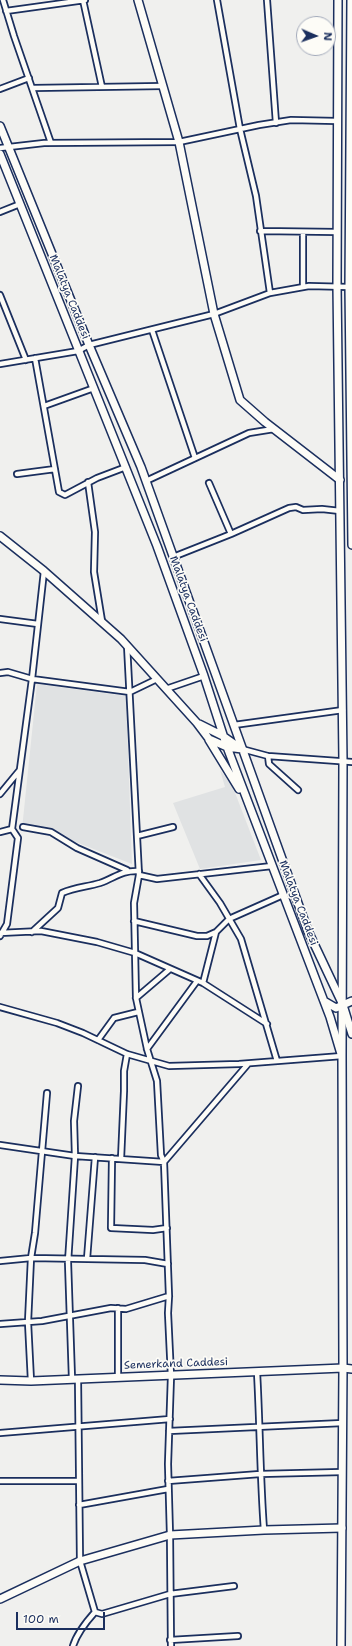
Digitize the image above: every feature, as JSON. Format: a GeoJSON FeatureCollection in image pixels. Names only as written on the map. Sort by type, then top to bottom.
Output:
{"type":"FeatureCollection","features":[{"type":"Feature","properties":{"kind":"street"},"geometry":{"type":"LineString","coordinates":[[3,0],[51,143]]}},
{"type":"Feature","properties":{"kind":"street"},"geometry":{"type":"LineString","coordinates":[[6,11],[58,2],[84,0],[102,87]]}},
{"type":"Feature","properties":{"kind":"street"},"geometry":{"type":"LineString","coordinates":[[138,0],[179,142],[214,314],[240,400],[274,429],[340,480]]}},
{"type":"Feature","properties":{"kind":"street"},"geometry":{"type":"LineString","coordinates":[[217,0],[240,129],[256,196],[270,292]]}},
{"type":"Feature","properties":{"kind":"street"},"geometry":{"type":"LineString","coordinates":[[267,0],[276,123]]}},
{"type":"Feature","properties":{"kind":"street"},"geometry":{"type":"LineString","coordinates":[[338,0],[337,286],[343,710],[343,1368],[341,1646]]}},
{"type":"Feature","properties":{"kind":"street"},"geometry":{"type":"LineString","coordinates":[[351,0],[349,287],[352,545]]}},
{"type":"Feature","properties":{"kind":"street"},"geometry":{"type":"LineString","coordinates":[[0,89],[29,78]]}},
{"type":"Feature","properties":{"kind":"street"},"geometry":{"type":"LineString","coordinates":[[33,88],[163,86]]}},
{"type":"Feature","properties":{"kind":"street"},"geometry":{"type":"LineString","coordinates":[[0,148],[8,146],[51,143],[179,142],[291,120],[337,121]]}},
{"type":"Feature","properties":{"kind":"street"},"geometry":{"type":"LineString","coordinates":[[0,126],[146,481],[308,931],[343,1005],[352,1034]]}},
{"type":"Feature","properties":{"kind":"street","name":"Malatya Caddesi"},"geometry":{"type":"LineString","coordinates":[[0,154],[157,546],[204,676],[223,736],[324,1001],[342,1056]]}},
{"type":"Feature","properties":{"kind":"street"},"geometry":{"type":"LineString","coordinates":[[0,212],[20,204]]}},
{"type":"Feature","properties":{"kind":"street"},"geometry":{"type":"LineString","coordinates":[[260,231],[337,232]]}},
{"type":"Feature","properties":{"kind":"street"},"geometry":{"type":"LineString","coordinates":[[303,232],[303,287]]}},
{"type":"Feature","properties":{"kind":"street"},"geometry":{"type":"LineString","coordinates":[[0,364],[78,351],[90,346],[214,314],[270,292],[303,287],[349,287]]}},
{"type":"Feature","properties":{"kind":"street"},"geometry":{"type":"LineString","coordinates":[[0,295],[26,360]]}},
{"type":"Feature","properties":{"kind":"street"},"geometry":{"type":"LineString","coordinates":[[152,330],[195,458]]}},
{"type":"Feature","properties":{"kind":"street"},"geometry":{"type":"LineString","coordinates":[[35,358],[59,492],[65,495],[88,482],[126,467]]}},
{"type":"Feature","properties":{"kind":"street"},"geometry":{"type":"LineString","coordinates":[[44,406],[94,388]]}},
{"type":"Feature","properties":{"kind":"street"},"geometry":{"type":"LineString","coordinates":[[146,481],[249,433],[274,429]]}},
{"type":"Feature","properties":{"kind":"street"},"geometry":{"type":"LineString","coordinates":[[17,474],[55,469]]}},
{"type":"Feature","properties":{"kind":"street"},"geometry":{"type":"LineString","coordinates":[[88,482],[95,532],[94,572],[102,622]]}},
{"type":"Feature","properties":{"kind":"street"},"geometry":{"type":"LineString","coordinates":[[209,483],[231,534]]}},
{"type":"Feature","properties":{"kind":"street"},"geometry":{"type":"LineString","coordinates":[[173,557],[231,534],[289,508],[296,507],[303,510],[322,509],[340,511]]}},
{"type":"Feature","properties":{"kind":"street"},"geometry":{"type":"LineString","coordinates":[[0,536],[44,571],[127,645],[197,723],[209,739],[251,810]]}},
{"type":"Feature","properties":{"kind":"street"},"geometry":{"type":"LineString","coordinates":[[0,934],[7,924],[18,838],[12,829],[32,679],[44,571]]}},
{"type":"Feature","properties":{"kind":"street"},"geometry":{"type":"LineString","coordinates":[[0,619],[38,624]]}},
{"type":"Feature","properties":{"kind":"street"},"geometry":{"type":"LineString","coordinates":[[127,645],[139,873],[134,903],[136,998],[147,1049],[157,1081],[162,1155],[164,1162],[171,1376],[168,1481],[170,1535],[170,1646]]}},
{"type":"Feature","properties":{"kind":"street"},"geometry":{"type":"LineString","coordinates":[[0,673],[8,672],[32,679],[130,692],[157,679]]}},
{"type":"Feature","properties":{"kind":"street"},"geometry":{"type":"LineString","coordinates":[[166,689],[204,676]]}},
{"type":"Feature","properties":{"kind":"street"},"geometry":{"type":"LineString","coordinates":[[234,725],[343,710]]}},
{"type":"Feature","properties":{"kind":"street"},"geometry":{"type":"LineString","coordinates":[[197,723],[223,736],[242,749]]}},
{"type":"Feature","properties":{"kind":"street"},"geometry":{"type":"LineString","coordinates":[[209,739],[227,747],[242,749],[268,756],[352,762]]}},
{"type":"Feature","properties":{"kind":"street"},"geometry":{"type":"LineString","coordinates":[[268,756],[269,764],[298,790]]}},
{"type":"Feature","properties":{"kind":"street"},"geometry":{"type":"LineString","coordinates":[[0,794],[19,771]]}},
{"type":"Feature","properties":{"kind":"street"},"geometry":{"type":"LineString","coordinates":[[23,827],[51,832],[77,848],[127,870],[157,879],[272,866]]}},
{"type":"Feature","properties":{"kind":"street"},"geometry":{"type":"LineString","coordinates":[[137,836],[173,828]]}},
{"type":"Feature","properties":{"kind":"street"},"geometry":{"type":"LineString","coordinates":[[0,832],[12,829]]}},
{"type":"Feature","properties":{"kind":"street"},"geometry":{"type":"LineString","coordinates":[[32,932],[58,908],[62,893],[73,888],[100,883],[127,870]]}},
{"type":"Feature","properties":{"kind":"street"},"geometry":{"type":"LineString","coordinates":[[198,874],[220,904],[241,939],[278,1061]]}},
{"type":"Feature","properties":{"kind":"street"},"geometry":{"type":"LineString","coordinates":[[134,921],[197,936],[207,936],[216,932],[229,919],[283,895]]}},
{"type":"Feature","properties":{"kind":"street"},"geometry":{"type":"LineString","coordinates":[[0,934],[41,932],[97,942],[135,953],[203,983],[266,1024]]}},
{"type":"Feature","properties":{"kind":"street"},"geometry":{"type":"LineString","coordinates":[[203,983],[216,932]]}},
{"type":"Feature","properties":{"kind":"street"},"geometry":{"type":"LineString","coordinates":[[136,998],[170,969]]}},
{"type":"Feature","properties":{"kind":"street"},"geometry":{"type":"LineString","coordinates":[[147,1049],[197,981]]}},
{"type":"Feature","properties":{"kind":"street"},"geometry":{"type":"LineString","coordinates":[[324,1001],[336,1008],[352,1002]]}},
{"type":"Feature","properties":{"kind":"street"},"geometry":{"type":"LineString","coordinates":[[0,1007],[57,1023],[127,1054],[169,1066],[248,1064],[342,1056]]}},
{"type":"Feature","properties":{"kind":"street"},"geometry":{"type":"LineString","coordinates":[[98,1040],[114,1018],[138,1012]]}},
{"type":"Feature","properties":{"kind":"street"},"geometry":{"type":"LineString","coordinates":[[121,1159],[124,1071],[127,1054]]}},
{"type":"Feature","properties":{"kind":"street"},"geometry":{"type":"LineString","coordinates":[[164,1162],[248,1064]]}},
{"type":"Feature","properties":{"kind":"street"},"geometry":{"type":"LineString","coordinates":[[78,1086],[74,1121],[75,1156],[68,1259],[70,1316],[78,1426],[80,1561],[95,1612]]}},
{"type":"Feature","properties":{"kind":"street"},"geometry":{"type":"LineString","coordinates":[[30,1381],[28,1322],[31,1258],[35,1234],[47,1093]]}},
{"type":"Feature","properties":{"kind":"street"},"geometry":{"type":"LineString","coordinates":[[0,1145],[75,1156],[164,1162]]}},
{"type":"Feature","properties":{"kind":"street"},"geometry":{"type":"LineString","coordinates":[[87,1259],[95,1157]]}},
{"type":"Feature","properties":{"kind":"street"},"geometry":{"type":"LineString","coordinates":[[112,1158],[111,1228],[153,1230],[166,1228]]}},
{"type":"Feature","properties":{"kind":"street"},"geometry":{"type":"LineString","coordinates":[[0,1260],[31,1258],[145,1260],[168,1264]]}},
{"type":"Feature","properties":{"kind":"street"},"geometry":{"type":"LineString","coordinates":[[0,1324],[28,1322],[118,1308],[126,1309],[169,1296]]}},
{"type":"Feature","properties":{"kind":"street"},"geometry":{"type":"LineString","coordinates":[[118,1308],[118,1378]]}},
{"type":"Feature","properties":{"kind":"street","name":"Semerkand Caddesi"},"geometry":{"type":"LineString","coordinates":[[0,1380],[30,1381],[343,1368],[352,1369]]}},
{"type":"Feature","properties":{"kind":"street"},"geometry":{"type":"LineString","coordinates":[[257,1372],[260,1427],[260,1474],[264,1530]]}},
{"type":"Feature","properties":{"kind":"street"},"geometry":{"type":"LineString","coordinates":[[0,1433],[170,1419]]}},
{"type":"Feature","properties":{"kind":"street"},"geometry":{"type":"LineString","coordinates":[[169,1431],[342,1423]]}},
{"type":"Feature","properties":{"kind":"street"},"geometry":{"type":"LineString","coordinates":[[168,1481],[260,1474],[342,1472]]}},
{"type":"Feature","properties":{"kind":"street"},"geometry":{"type":"LineString","coordinates":[[0,1481],[79,1481]]}},
{"type":"Feature","properties":{"kind":"street"},"geometry":{"type":"LineString","coordinates":[[79,1505],[168,1489]]}},
{"type":"Feature","properties":{"kind":"street"},"geometry":{"type":"LineString","coordinates":[[0,1600],[80,1561],[170,1535],[342,1528]]}},
{"type":"Feature","properties":{"kind":"street"},"geometry":{"type":"LineString","coordinates":[[95,1612],[102,1614],[170,1594],[234,1586]]}},
{"type":"Feature","properties":{"kind":"street"},"geometry":{"type":"LineString","coordinates":[[73,1646],[86,1622],[95,1612]]}},
{"type":"Feature","properties":{"kind":"street"},"geometry":{"type":"LineString","coordinates":[[170,1640],[238,1636]]}},
{"type":"Feature","properties":{"kind":"shaded area"},"geometry":{"type":"Polygon","coordinates":[[[37,684],[126,696],[132,864],[68,839],[22,829],[37,684]]]}},
{"type":"Feature","properties":{"kind":"shaded area"},"geometry":{"type":"Polygon","coordinates":[[[220,770],[232,785],[261,860],[200,869],[173,803],[225,787],[220,770]]]}}]}
